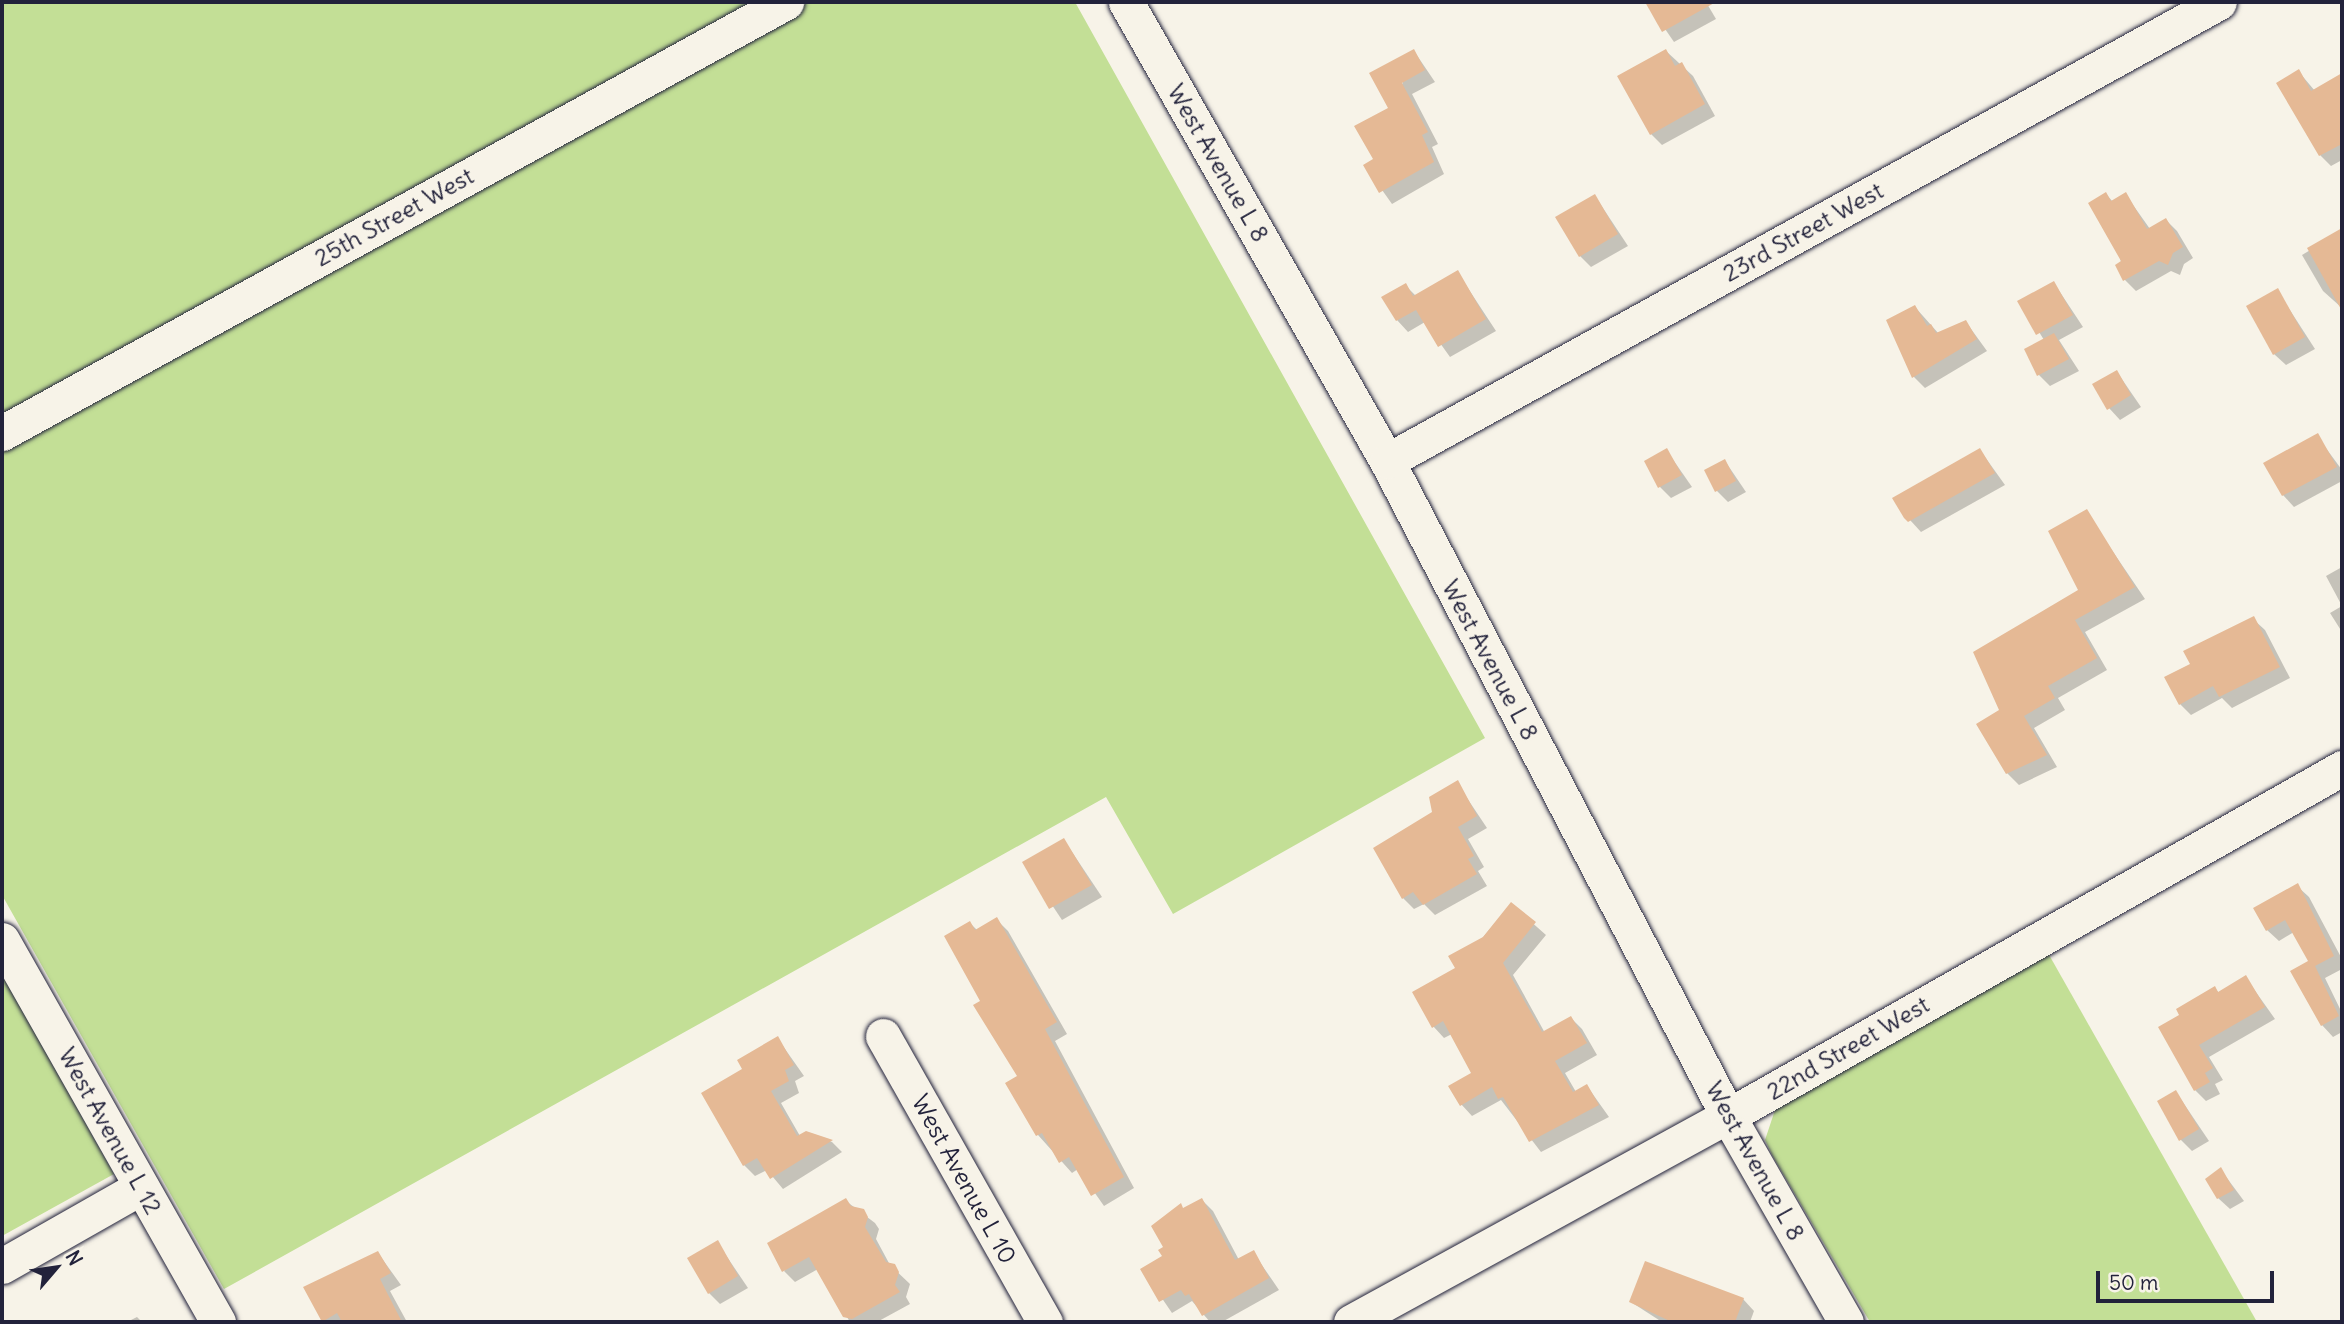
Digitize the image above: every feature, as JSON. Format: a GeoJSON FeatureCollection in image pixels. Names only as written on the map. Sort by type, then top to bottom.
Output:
{"type":"FeatureCollection","features":[{"type":"Feature","properties":{"kind":"street","name":"25th Street West"},"geometry":{"type":"LineString","coordinates":[[2,433],[786,2]]}},
{"type":"Feature","properties":{"kind":"street","name":"West Avenue L 8"},"geometry":{"type":"LineString","coordinates":[[1126,2],[1387,461],[1728,1116],[1846,1322]]}},
{"type":"Feature","properties":{"kind":"street","name":"23rd Street West"},"geometry":{"type":"LineString","coordinates":[[1387,461],[2219,2]]}},
{"type":"Feature","properties":{"kind":"street","name":"22nd Street West"},"geometry":{"type":"LineString","coordinates":[[1351,1322],[1728,1116],[2342,768]]}},
{"type":"Feature","properties":{"kind":"street","name":"West Avenue L 12"},"geometry":{"type":"LineString","coordinates":[[2,940],[218,1322]]}},
{"type":"Feature","properties":{"kind":"street","name":"West Avenue L 10"},"geometry":{"type":"LineString","coordinates":[[883,1036],[1045,1322]]}},
{"type":"Feature","properties":{"kind":"street"},"geometry":{"type":"LineString","coordinates":[[2,1266],[141,1187]]}},
{"type":"Feature","properties":{"kind":"green space"},"geometry":{"type":"Polygon","coordinates":[[[2,2],[1075,2],[1485,738],[1173,914],[1106,797],[224,1289],[2,895],[2,2]]]}},
{"type":"Feature","properties":{"kind":"green space"},"geometry":{"type":"Polygon","coordinates":[[[2048,953],[2257,1322],[1870,1322],[1772,1155],[1765,1140],[1776,1107],[2048,953]]]}},
{"type":"Feature","properties":{"kind":"green space"},"geometry":{"type":"Polygon","coordinates":[[[2,974],[114,1174],[2,1236],[2,974]]]}},
{"type":"Feature","properties":{"kind":"building"},"geometry":{"type":"Polygon","coordinates":[[[1645,2],[1716,2],[1662,32],[1645,2]]]}},
{"type":"Feature","properties":{"kind":"building"},"geometry":{"type":"Polygon","coordinates":[[[1414,49],[1425,70],[1402,83],[1428,132],[1422,135],[1434,162],[1379,193],[1363,165],[1373,159],[1354,126],[1388,108],[1369,73],[1414,49]]]}},
{"type":"Feature","properties":{"kind":"building"},"geometry":{"type":"Polygon","coordinates":[[[1666,49],[1675,66],[1682,62],[1705,104],[1650,135],[1617,76],[1666,49]]]}},
{"type":"Feature","properties":{"kind":"building"},"geometry":{"type":"Polygon","coordinates":[[[2299,69],[2311,91],[2342,73],[2342,144],[2319,156],[2276,83],[2299,69]]]}},
{"type":"Feature","properties":{"kind":"building"},"geometry":{"type":"Polygon","coordinates":[[[2106,192],[2111,201],[2126,192],[2147,229],[2166,218],[2183,247],[2173,253],[2168,265],[2159,261],[2123,281],[2115,265],[2121,261],[2088,203],[2106,192]]]}},
{"type":"Feature","properties":{"kind":"building"},"geometry":{"type":"Polygon","coordinates":[[[1595,194],[1618,234],[1579,257],[1555,217],[1595,194]]]}},
{"type":"Feature","properties":{"kind":"building"},"geometry":{"type":"Polygon","coordinates":[[[2342,228],[2342,311],[2307,248],[2342,228]]]}},
{"type":"Feature","properties":{"kind":"building"},"geometry":{"type":"Polygon","coordinates":[[[1458,270],[1486,319],[1438,347],[1416,310],[1396,321],[1381,297],[1406,283],[1413,296],[1458,270]]]}},
{"type":"Feature","properties":{"kind":"building"},"geometry":{"type":"Polygon","coordinates":[[[2054,281],[2073,315],[2036,335],[2017,301],[2054,281]]]}},
{"type":"Feature","properties":{"kind":"building"},"geometry":{"type":"Polygon","coordinates":[[[2278,288],[2305,337],[2273,355],[2246,306],[2278,288]]]}},
{"type":"Feature","properties":{"kind":"building"},"geometry":{"type":"Polygon","coordinates":[[[1915,305],[1927,326],[1931,324],[1936,333],[1966,320],[1977,339],[1912,378],[1886,320],[1915,305]]]}},
{"type":"Feature","properties":{"kind":"building"},"geometry":{"type":"Polygon","coordinates":[[[2054,333],[2069,359],[2037,376],[2024,349],[2054,333]]]}},
{"type":"Feature","properties":{"kind":"building"},"geometry":{"type":"Polygon","coordinates":[[[2117,370],[2131,395],[2107,410],[2092,384],[2117,370]]]}},
{"type":"Feature","properties":{"kind":"building"},"geometry":{"type":"Polygon","coordinates":[[[2318,433],[2337,467],[2282,496],[2263,463],[2318,433]]]}},
{"type":"Feature","properties":{"kind":"building"},"geometry":{"type":"Polygon","coordinates":[[[1667,448],[1682,475],[1658,488],[1644,461],[1667,448]]]}},
{"type":"Feature","properties":{"kind":"building"},"geometry":{"type":"Polygon","coordinates":[[[1980,448],[1995,473],[1908,522],[1904,518],[1892,498],[1980,448]]]}},
{"type":"Feature","properties":{"kind":"building"},"geometry":{"type":"Polygon","coordinates":[[[1725,459],[1736,481],[1715,492],[1704,470],[1725,459]]]}},
{"type":"Feature","properties":{"kind":"building"},"geometry":{"type":"Polygon","coordinates":[[[2087,509],[2135,587],[2075,620],[2097,658],[2048,686],[2055,698],[2024,716],[2047,755],[2006,774],[1976,724],[1999,710],[1973,652],[2078,590],[2048,531],[2087,509]]]}},
{"type":"Feature","properties":{"kind":"building"},"geometry":{"type":"Polygon","coordinates":[[[2254,616],[2280,667],[2219,697],[2213,686],[2179,705],[2164,677],[2190,664],[2183,651],[2254,616]]]}},
{"type":"Feature","properties":{"kind":"building"},"geometry":{"type":"Polygon","coordinates":[[[1458,780],[1477,816],[1458,827],[1474,856],[1468,859],[1477,874],[1423,905],[1413,892],[1402,899],[1373,848],[1432,812],[1429,797],[1458,780]]]}},
{"type":"Feature","properties":{"kind":"building"},"geometry":{"type":"Polygon","coordinates":[[[1064,838],[1092,885],[1049,909],[1022,862],[1064,838]]]}},
{"type":"Feature","properties":{"kind":"building"},"geometry":{"type":"Polygon","coordinates":[[[2298,883],[2334,956],[2315,966],[2339,1016],[2321,1026],[2290,971],[2308,961],[2285,920],[2266,931],[2253,908],[2298,883]]]}},
{"type":"Feature","properties":{"kind":"building"},"geometry":{"type":"Polygon","coordinates":[[[1511,902],[1536,922],[1503,963],[1542,1032],[1571,1016],[1587,1043],[1555,1061],[1573,1092],[1587,1084],[1599,1105],[1529,1142],[1503,1097],[1498,1099],[1492,1087],[1460,1106],[1448,1086],[1471,1073],[1443,1021],[1432,1028],[1412,992],[1455,968],[1448,956],[1483,937],[1511,902]]]}},
{"type":"Feature","properties":{"kind":"building"},"geometry":{"type":"Polygon","coordinates":[[[997,917],[1057,1022],[1045,1029],[1124,1177],[1091,1196],[1069,1157],[1059,1163],[1042,1133],[1036,1136],[1005,1083],[1017,1076],[973,1005],[980,1001],[944,936],[970,921],[975,930],[997,917]]]}},
{"type":"Feature","properties":{"kind":"building"},"geometry":{"type":"Polygon","coordinates":[[[2246,975],[2265,1007],[2199,1045],[2213,1068],[2205,1073],[2210,1082],[2194,1091],[2158,1027],[2179,1015],[2176,1009],[2215,986],[2218,992],[2246,975]]]}},
{"type":"Feature","properties":{"kind":"building"},"geometry":{"type":"Polygon","coordinates":[[[778,1036],[794,1065],[785,1070],[789,1081],[771,1091],[797,1136],[806,1131],[833,1140],[770,1179],[757,1158],[743,1166],[701,1093],[742,1069],[737,1060],[778,1036]]]}},
{"type":"Feature","properties":{"kind":"building"},"geometry":{"type":"Polygon","coordinates":[[[2176,1090],[2199,1129],[2179,1141],[2157,1101],[2176,1090]]]}},
{"type":"Feature","properties":{"kind":"building"},"geometry":{"type":"Polygon","coordinates":[[[2221,1167],[2234,1190],[2217,1199],[2205,1179],[2221,1167]]]}},
{"type":"Feature","properties":{"kind":"building"},"geometry":{"type":"Polygon","coordinates":[[[846,1198],[851,1206],[864,1209],[868,1217],[865,1227],[886,1262],[895,1264],[899,1272],[895,1285],[900,1292],[852,1319],[843,1317],[809,1257],[782,1272],[767,1243],[846,1198]]]}},
{"type":"Feature","properties":{"kind":"building"},"geometry":{"type":"Polygon","coordinates":[[[1202,1198],[1235,1260],[1254,1250],[1269,1278],[1202,1316],[1189,1294],[1185,1296],[1181,1290],[1159,1302],[1140,1269],[1162,1256],[1158,1250],[1163,1247],[1151,1226],[1181,1203],[1183,1208],[1202,1198]]]}},
{"type":"Feature","properties":{"kind":"building"},"geometry":{"type":"Polygon","coordinates":[[[718,1240],[738,1276],[708,1294],[687,1258],[718,1240]]]}},
{"type":"Feature","properties":{"kind":"building"},"geometry":{"type":"Polygon","coordinates":[[[378,1251],[391,1273],[380,1279],[402,1322],[342,1322],[337,1313],[322,1322],[303,1287],[378,1251]]]}},
{"type":"Feature","properties":{"kind":"building"},"geometry":{"type":"Polygon","coordinates":[[[1645,1261],[1744,1298],[1735,1322],[1672,1322],[1629,1302],[1645,1261]]]}}]}
